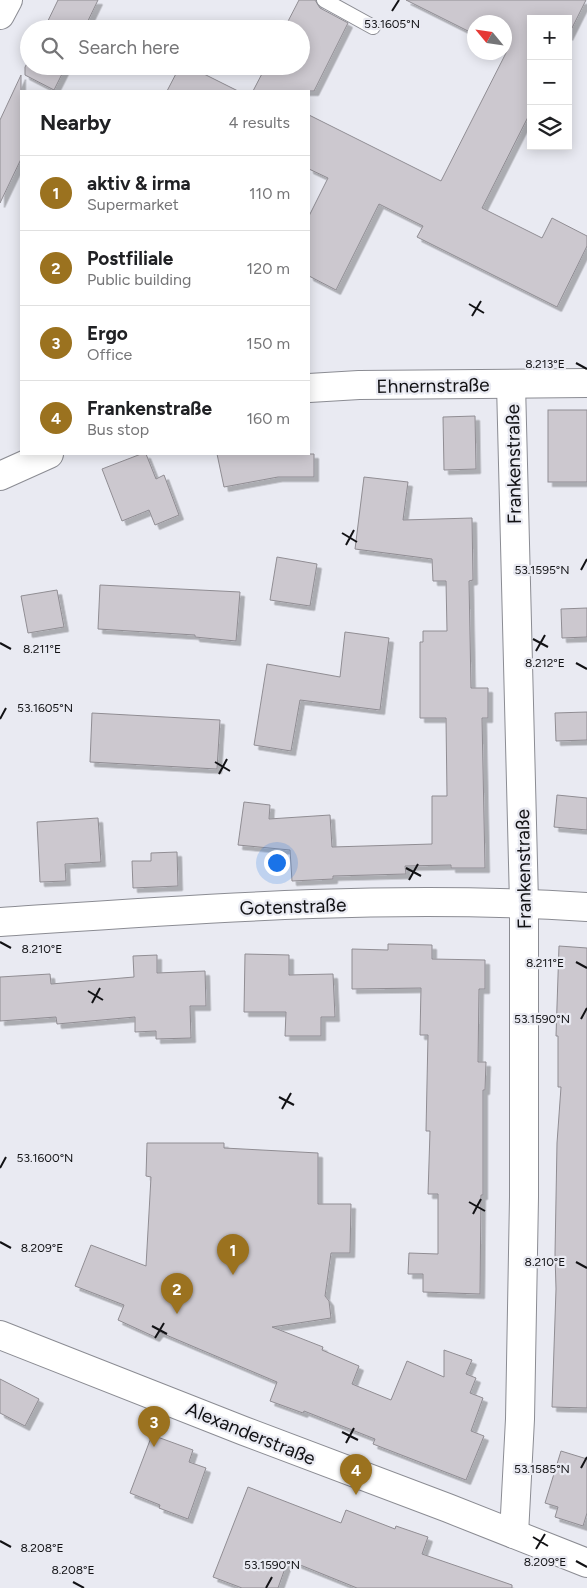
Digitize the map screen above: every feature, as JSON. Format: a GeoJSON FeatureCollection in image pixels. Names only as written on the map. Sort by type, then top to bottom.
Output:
{"type":"FeatureCollection","features":[{"type":"Feature","properties":{"kind":"street"},"geometry":{"type":"LineString","coordinates":[[0,15],[8,0]]}},
{"type":"Feature","properties":{"kind":"street","name":"Ehnernstraße"},"geometry":{"type":"LineString","coordinates":[[310,388],[587,383]]}},
{"type":"Feature","properties":{"kind":"street","name":"Frankenstraße"},"geometry":{"type":"LineString","coordinates":[[511,384],[524,903],[524,1197],[520,1419],[514,1534]]}},
{"type":"Feature","properties":{"kind":"street"},"geometry":{"type":"LineString","coordinates":[[0,476],[47,455]]}},
{"type":"Feature","properties":{"kind":"street","name":"Gotenstraße"},"geometry":{"type":"LineString","coordinates":[[0,922],[205,909],[366,903],[524,903],[587,907]]}},
{"type":"Feature","properties":{"kind":"street","name":"Alexanderstraße"},"geometry":{"type":"LineString","coordinates":[[0,1334],[253,1435],[440,1504],[587,1563]]}},
{"type":"Feature","properties":{"kind":"lane"},"geometry":{"type":"LineString","coordinates":[[324,0],[373,27]]}},
{"type":"Feature","properties":{"kind":"building"},"geometry":{"type":"Polygon","coordinates":[[[58,0],[98,0],[88,20],[48,20],[58,0]]]}},
{"type":"Feature","properties":{"kind":"building"},"geometry":{"type":"Polygon","coordinates":[[[299,0],[315,0],[320,8],[348,23],[314,91],[254,90],[261,75],[310,75],[310,20],[289,20],[299,0]]]}},
{"type":"Feature","properties":{"kind":"building"},"geometry":{"type":"Polygon","coordinates":[[[406,0],[586,0],[572,28],[572,15],[527,15],[527,119],[482,208],[542,238],[552,218],[587,236],[587,246],[557,307],[417,237],[423,226],[379,204],[336,290],[310,277],[310,214],[328,178],[310,169],[310,116],[441,181],[502,60],[512,60],[512,15],[467,15],[467,30],[406,0]]]}},
{"type":"Feature","properties":{"kind":"building"},"geometry":{"type":"Polygon","coordinates":[[[21,75],[20,161],[0,203],[0,120],[21,75]]]}},
{"type":"Feature","properties":{"kind":"building"},"geometry":{"type":"Polygon","coordinates":[[[25,75],[62,75],[54,90],[25,75]]]}},
{"type":"Feature","properties":{"kind":"building"},"geometry":{"type":"Polygon","coordinates":[[[175,75],[206,75],[236,90],[168,90],[175,75]]]}},
{"type":"Feature","properties":{"kind":"building"},"geometry":{"type":"Polygon","coordinates":[[[548,410],[587,410],[587,482],[548,482],[548,410]]]}},
{"type":"Feature","properties":{"kind":"building"},"geometry":{"type":"Polygon","coordinates":[[[475,416],[476,469],[444,470],[443,417],[475,416]]]}},
{"type":"Feature","properties":{"kind":"building"},"geometry":{"type":"Polygon","coordinates":[[[314,454],[314,477],[278,477],[224,487],[217,455],[314,454]]]}},
{"type":"Feature","properties":{"kind":"building"},"geometry":{"type":"Polygon","coordinates":[[[138,455],[146,455],[156,479],[164,475],[179,515],[155,525],[149,510],[122,521],[102,469],[138,455]]]}},
{"type":"Feature","properties":{"kind":"building"},"geometry":{"type":"Polygon","coordinates":[[[364,477],[408,482],[403,520],[472,518],[473,580],[469,581],[471,688],[488,688],[488,718],[482,718],[485,868],[451,868],[451,865],[405,866],[406,874],[333,876],[333,879],[292,881],[290,850],[238,845],[244,802],[270,805],[269,819],[330,815],[332,847],[432,844],[432,796],[447,796],[446,718],[420,718],[420,642],[423,642],[423,631],[447,631],[446,581],[433,581],[432,559],[355,549],[364,477]]]}},
{"type":"Feature","properties":{"kind":"building"},"geometry":{"type":"Polygon","coordinates":[[[277,557],[317,564],[310,606],[270,600],[277,557]]]}},
{"type":"Feature","properties":{"kind":"building"},"geometry":{"type":"Polygon","coordinates":[[[100,585],[240,592],[236,641],[195,637],[195,635],[98,629],[100,585]]]}},
{"type":"Feature","properties":{"kind":"building"},"geometry":{"type":"Polygon","coordinates":[[[57,590],[64,627],[28,633],[21,596],[57,590]]]}},
{"type":"Feature","properties":{"kind":"building"},"geometry":{"type":"Polygon","coordinates":[[[587,608],[587,637],[562,638],[561,609],[587,608]]]}},
{"type":"Feature","properties":{"kind":"building"},"geometry":{"type":"Polygon","coordinates":[[[345,632],[389,638],[380,710],[300,700],[291,751],[254,745],[267,664],[340,677],[345,632]]]}},
{"type":"Feature","properties":{"kind":"building"},"geometry":{"type":"Polygon","coordinates":[[[587,712],[587,740],[556,741],[555,713],[587,712]]]}},
{"type":"Feature","properties":{"kind":"building"},"geometry":{"type":"Polygon","coordinates":[[[92,713],[220,720],[217,769],[90,762],[92,713]]]}},
{"type":"Feature","properties":{"kind":"building"},"geometry":{"type":"Polygon","coordinates":[[[557,795],[587,798],[587,830],[554,827],[557,795]]]}},
{"type":"Feature","properties":{"kind":"building"},"geometry":{"type":"Polygon","coordinates":[[[98,818],[101,862],[65,864],[66,881],[40,882],[37,822],[98,818]]]}},
{"type":"Feature","properties":{"kind":"building"},"geometry":{"type":"Polygon","coordinates":[[[177,852],[178,886],[133,888],[132,861],[151,861],[151,853],[177,852]]]}},
{"type":"Feature","properties":{"kind":"building"},"geometry":{"type":"Polygon","coordinates":[[[388,944],[432,945],[432,959],[485,960],[485,989],[479,989],[478,1062],[486,1062],[485,1090],[483,1090],[483,1195],[481,1195],[480,1294],[423,1292],[423,1274],[408,1274],[409,1253],[438,1254],[438,1194],[428,1194],[430,1131],[426,1131],[428,1035],[420,1035],[421,988],[352,989],[352,949],[388,950],[388,944]]]}},
{"type":"Feature","properties":{"kind":"building"},"geometry":{"type":"Polygon","coordinates":[[[559,946],[587,948],[587,1408],[552,1407],[556,1289],[557,1143],[561,1087],[558,1087],[558,1036],[556,1036],[559,946]]]}},
{"type":"Feature","properties":{"kind":"building"},"geometry":{"type":"Polygon","coordinates":[[[245,954],[289,955],[289,975],[333,974],[335,1017],[321,1017],[321,1036],[285,1036],[286,1012],[244,1012],[245,954]]]}},
{"type":"Feature","properties":{"kind":"building"},"geometry":{"type":"Polygon","coordinates":[[[157,955],[157,973],[205,971],[206,1006],[190,1006],[191,1038],[156,1039],[156,1031],[135,1032],[135,1017],[57,1024],[56,1017],[0,1021],[0,977],[50,974],[51,984],[134,977],[133,956],[157,955]]]}},
{"type":"Feature","properties":{"kind":"building"},"geometry":{"type":"Polygon","coordinates":[[[147,1143],[224,1143],[224,1148],[318,1153],[318,1204],[351,1204],[350,1253],[331,1253],[325,1296],[329,1301],[331,1318],[272,1327],[323,1347],[322,1350],[359,1366],[352,1384],[391,1400],[407,1361],[444,1377],[444,1350],[472,1360],[466,1374],[476,1378],[470,1393],[483,1398],[471,1431],[484,1436],[466,1480],[373,1444],[375,1439],[304,1411],[303,1413],[270,1401],[277,1382],[159,1332],[155,1337],[118,1320],[124,1305],[75,1286],[91,1245],[146,1266],[151,1177],[146,1176],[147,1143]]]}},
{"type":"Feature","properties":{"kind":"building"},"geometry":{"type":"Polygon","coordinates":[[[0,1379],[39,1399],[25,1426],[0,1413],[0,1379]]]}},
{"type":"Feature","properties":{"kind":"building"},"geometry":{"type":"Polygon","coordinates":[[[152,1435],[193,1450],[189,1462],[206,1468],[188,1519],[159,1508],[160,1505],[130,1493],[152,1435]]]}},
{"type":"Feature","properties":{"kind":"building"},"geometry":{"type":"Polygon","coordinates":[[[561,1451],[587,1459],[587,1513],[583,1526],[555,1517],[558,1507],[545,1503],[561,1451]]]}},
{"type":"Feature","properties":{"kind":"building"},"geometry":{"type":"Polygon","coordinates":[[[248,1487],[341,1523],[346,1510],[395,1529],[396,1526],[428,1537],[422,1554],[512,1585],[512,1588],[357,1588],[288,1560],[278,1588],[242,1588],[213,1577],[248,1487]]]}},
{"type":"Feature","properties":{"kind":"place","name":"aktiv & irma"},"geometry":{"type":"Point","coordinates":[233,1275]}},
{"type":"Feature","properties":{"kind":"place","name":"Postfiliale"},"geometry":{"type":"Point","coordinates":[177,1314]}},
{"type":"Feature","properties":{"kind":"place","name":"Ergo"},"geometry":{"type":"Point","coordinates":[154,1447]}},
{"type":"Feature","properties":{"kind":"place","name":"Frankenstraße"},"geometry":{"type":"Point","coordinates":[356,1495]}}]}
